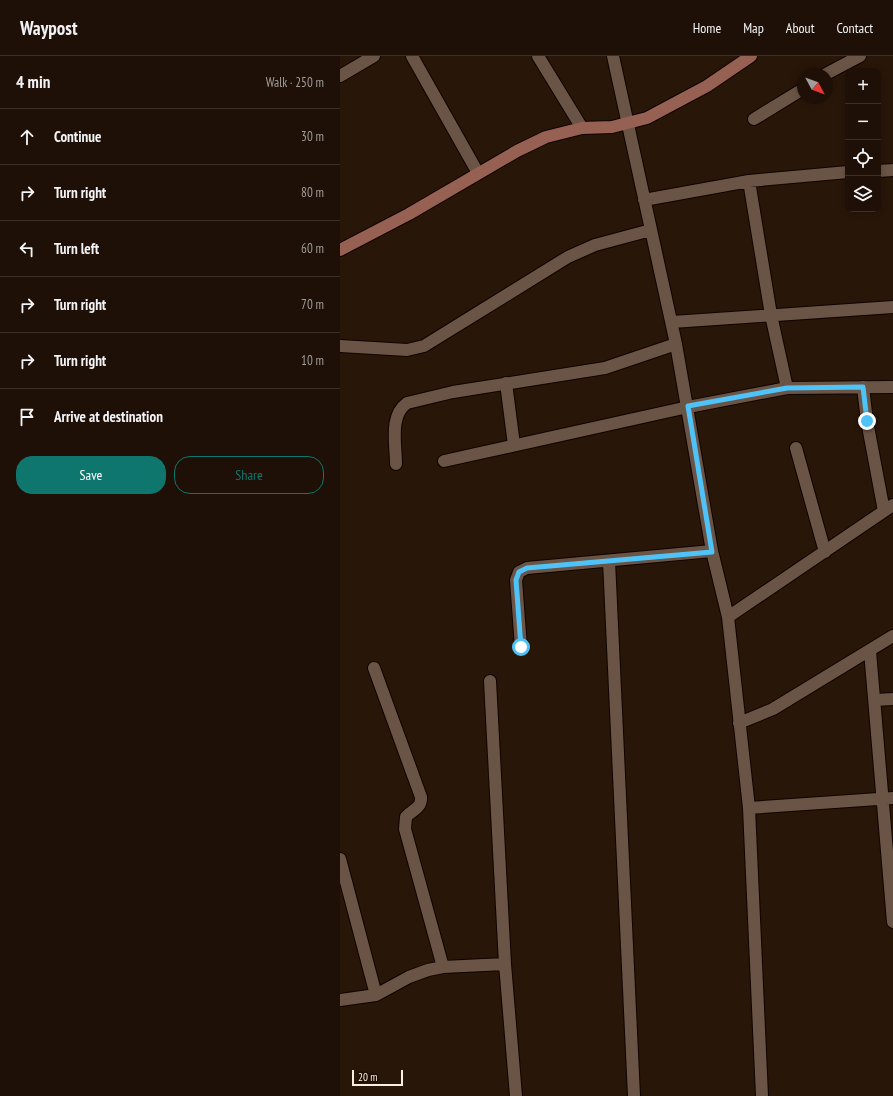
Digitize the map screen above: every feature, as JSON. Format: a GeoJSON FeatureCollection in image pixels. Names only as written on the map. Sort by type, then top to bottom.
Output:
{"type":"FeatureCollection","features":[{"type":"Feature","properties":{"kind":"street"},"geometry":{"type":"LineString","coordinates":[[340,76],[374,56]]}},
{"type":"Feature","properties":{"kind":"street"},"geometry":{"type":"LineString","coordinates":[[412,56],[478,173]]}},
{"type":"Feature","properties":{"kind":"street"},"geometry":{"type":"LineString","coordinates":[[538,56],[582,128]]}},
{"type":"Feature","properties":{"kind":"street"},"geometry":{"type":"LineString","coordinates":[[613,56],[672,322],[688,406],[712,552],[728,617],[749,808],[762,1096]]}},
{"type":"Feature","properties":{"kind":"street"},"geometry":{"type":"LineString","coordinates":[[340,250],[408,214],[516,151],[546,137],[582,128],[612,127],[627,124],[656,114],[701,89],[751,56]]}},
{"type":"Feature","properties":{"kind":"street"},"geometry":{"type":"LineString","coordinates":[[833,70],[860,56]]}},
{"type":"Feature","properties":{"kind":"street"},"geometry":{"type":"LineString","coordinates":[[754,119],[797,93]]}},
{"type":"Feature","properties":{"kind":"street"},"geometry":{"type":"LineString","coordinates":[[881,170],[893,170]]}},
{"type":"Feature","properties":{"kind":"street"},"geometry":{"type":"LineString","coordinates":[[644,200],[749,181],[845,172]]}},
{"type":"Feature","properties":{"kind":"street"},"geometry":{"type":"LineString","coordinates":[[749,181],[772,315],[787,388]]}},
{"type":"Feature","properties":{"kind":"street"},"geometry":{"type":"LineString","coordinates":[[340,346],[407,350],[424,346],[568,257],[596,245],[651,230]]}},
{"type":"Feature","properties":{"kind":"street"},"geometry":{"type":"LineString","coordinates":[[672,322],[893,307]]}},
{"type":"Feature","properties":{"kind":"street"},"geometry":{"type":"LineString","coordinates":[[396,464],[396,422],[400,408],[407,403],[453,392],[605,368],[676,344]]}},
{"type":"Feature","properties":{"kind":"street"},"geometry":{"type":"LineString","coordinates":[[506,383],[514,445]]}},
{"type":"Feature","properties":{"kind":"street"},"geometry":{"type":"LineString","coordinates":[[728,617],[888,508],[867,421],[863,387]]}},
{"type":"Feature","properties":{"kind":"street"},"geometry":{"type":"LineString","coordinates":[[444,461],[688,406],[787,388],[893,387]]}},
{"type":"Feature","properties":{"kind":"street"},"geometry":{"type":"LineString","coordinates":[[796,448],[824,552]]}},
{"type":"Feature","properties":{"kind":"street"},"geometry":{"type":"LineString","coordinates":[[521,647],[516,580],[519,572],[527,568],[712,552]]}},
{"type":"Feature","properties":{"kind":"street"},"geometry":{"type":"LineString","coordinates":[[609,560],[634,1096]]}},
{"type":"Feature","properties":{"kind":"street"},"geometry":{"type":"LineString","coordinates":[[739,722],[772,709],[893,636]]}},
{"type":"Feature","properties":{"kind":"street"},"geometry":{"type":"LineString","coordinates":[[870,651],[874,700],[887,799],[893,922]]}},
{"type":"Feature","properties":{"kind":"street"},"geometry":{"type":"LineString","coordinates":[[374,668],[421,797],[419,807],[406,817],[405,829],[443,968]]}},
{"type":"Feature","properties":{"kind":"street"},"geometry":{"type":"LineString","coordinates":[[490,681],[505,964],[516,1096]]}},
{"type":"Feature","properties":{"kind":"street"},"geometry":{"type":"LineString","coordinates":[[874,700],[893,699]]}},
{"type":"Feature","properties":{"kind":"street"},"geometry":{"type":"LineString","coordinates":[[749,808],[887,799]]}},
{"type":"Feature","properties":{"kind":"street"},"geometry":{"type":"LineString","coordinates":[[340,859],[376,995]]}},
{"type":"Feature","properties":{"kind":"street"},"geometry":{"type":"LineString","coordinates":[[340,1000],[376,995],[409,977],[428,970],[505,964]]}},
{"type":"Feature","properties":{"kind":"route"},"geometry":{"type":"LineString","coordinates":[[521,647],[516,580],[519,572],[527,568],[712,552],[688,406],[787,388],[863,387],[867,421]]}}]}
